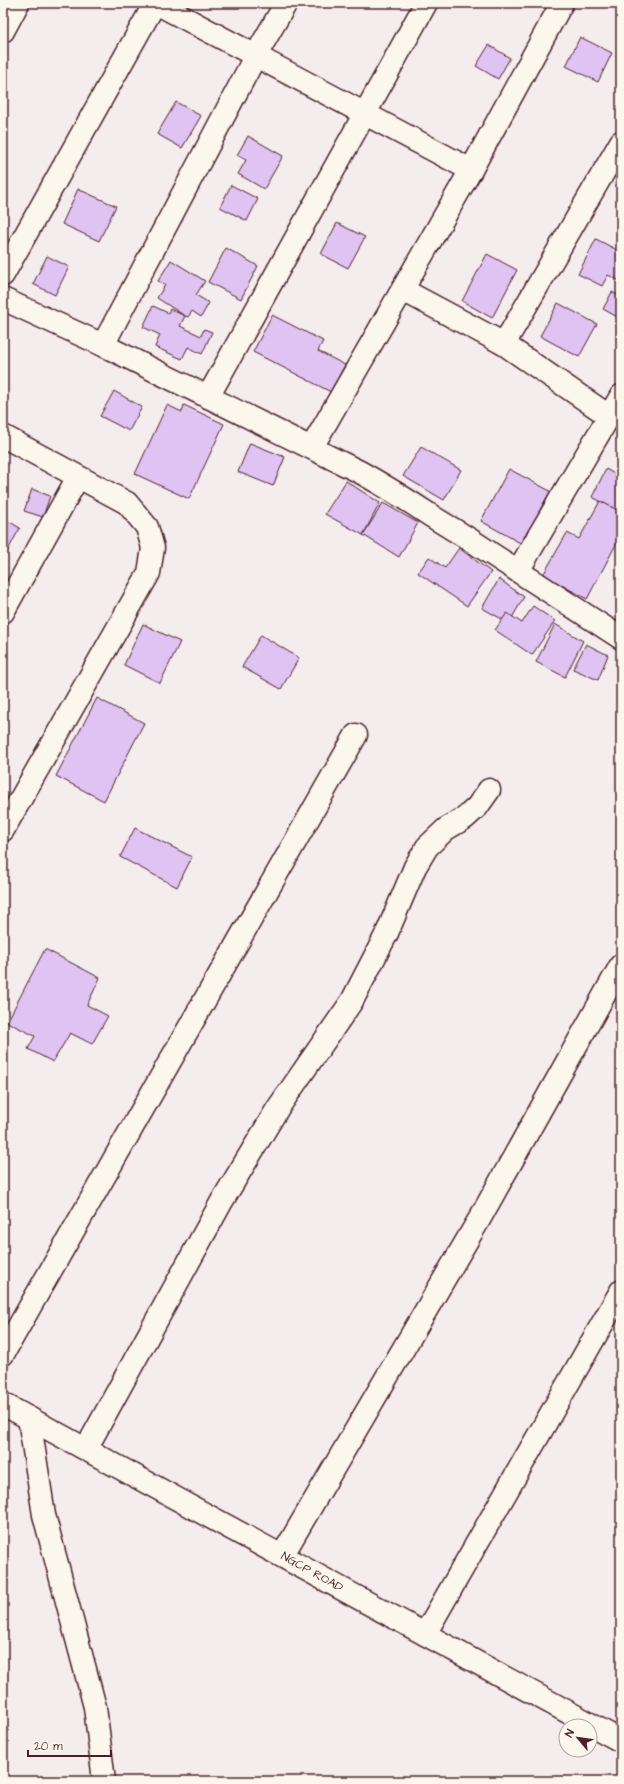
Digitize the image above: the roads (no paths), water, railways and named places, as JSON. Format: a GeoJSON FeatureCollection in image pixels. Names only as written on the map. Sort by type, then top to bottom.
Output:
{"type":"FeatureCollection","features":[{"type":"Feature","properties":{"kind":"street"},"geometry":{"type":"LineString","coordinates":[[3,31],[18,3]]}},
{"type":"Feature","properties":{"kind":"street"},"geometry":{"type":"LineString","coordinates":[[3,275],[156,3],[472,170]]}},
{"type":"Feature","properties":{"kind":"street"},"geometry":{"type":"LineString","coordinates":[[103,345],[256,55],[286,3]]}},
{"type":"Feature","properties":{"kind":"street"},"geometry":{"type":"LineString","coordinates":[[208,397],[426,3]]}},
{"type":"Feature","properties":{"kind":"street"},"geometry":{"type":"LineString","coordinates":[[312,447],[472,170],[562,3]]}},
{"type":"Feature","properties":{"kind":"street"},"geometry":{"type":"LineString","coordinates":[[504,344],[621,142]]}},
{"type":"Feature","properties":{"kind":"street"},"geometry":{"type":"LineString","coordinates":[[403,290],[504,344],[609,416]]}},
{"type":"Feature","properties":{"kind":"street"},"geometry":{"type":"LineString","coordinates":[[3,299],[103,345],[360,472],[396,492],[621,638]]}},
{"type":"Feature","properties":{"kind":"street"},"geometry":{"type":"LineString","coordinates":[[518,571],[621,396]]}},
{"type":"Feature","properties":{"kind":"street"},"geometry":{"type":"LineString","coordinates":[[3,436],[127,503],[147,527],[153,548],[149,573],[3,830]]}},
{"type":"Feature","properties":{"kind":"street"},"geometry":{"type":"LineString","coordinates":[[3,612],[78,477]]}},
{"type":"Feature","properties":{"kind":"street"},"geometry":{"type":"LineString","coordinates":[[3,1354],[356,735]]}},
{"type":"Feature","properties":{"kind":"street"},"geometry":{"type":"LineString","coordinates":[[86,1449],[222,1202],[278,1108],[352,1001],[387,933],[415,867],[427,847],[446,829],[465,818],[477,807],[489,790]]}},
{"type":"Feature","properties":{"kind":"street"},"geometry":{"type":"LineString","coordinates":[[282,1556],[480,1218],[621,965]]}},
{"type":"Feature","properties":{"kind":"street"},"geometry":{"type":"LineString","coordinates":[[425,1634],[621,1291]]}},
{"type":"Feature","properties":{"kind":"street","name":"NGCP ROAD"},"geometry":{"type":"LineString","coordinates":[[3,1404],[621,1741]]}},
{"type":"Feature","properties":{"kind":"street"},"geometry":{"type":"LineString","coordinates":[[30,1418],[44,1515],[96,1707],[104,1781]]}}]}
